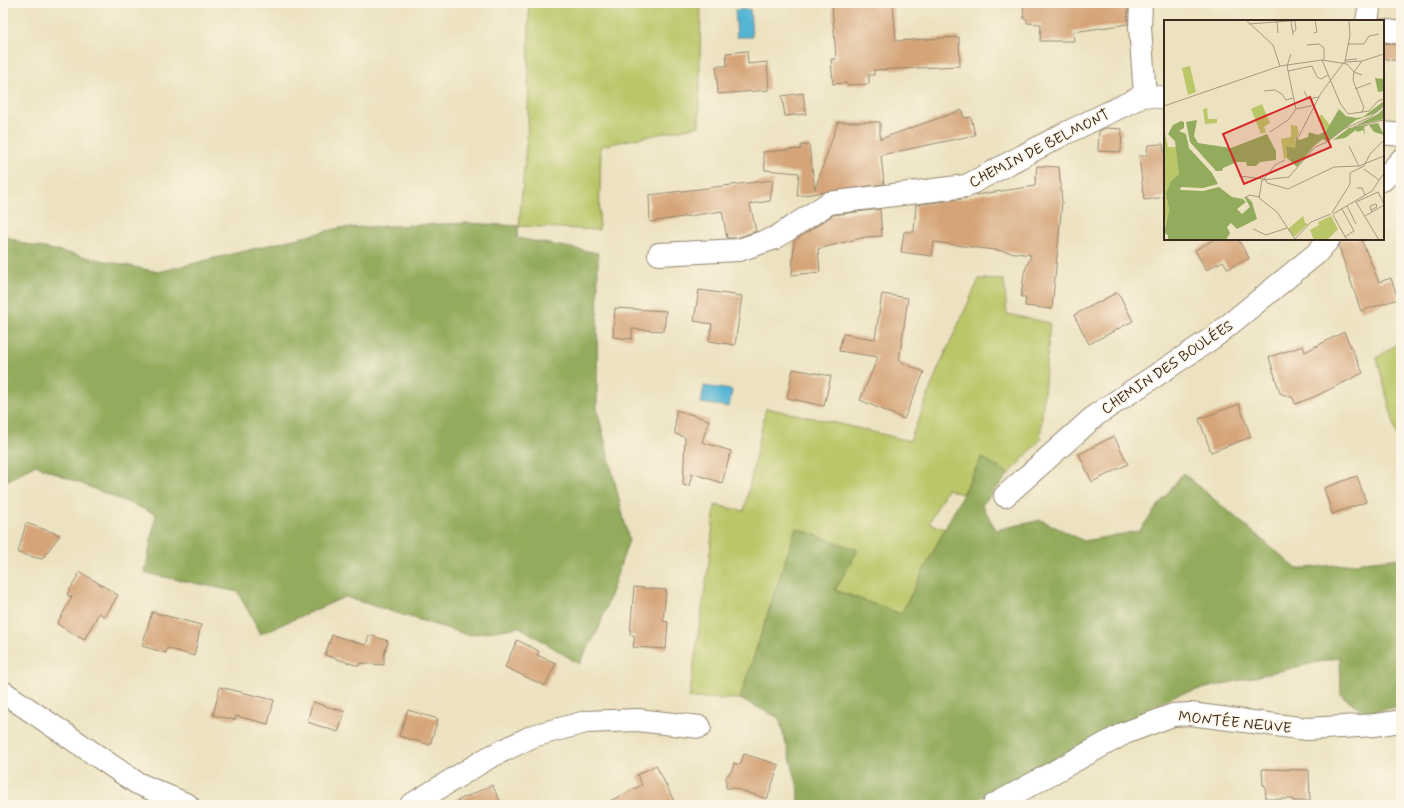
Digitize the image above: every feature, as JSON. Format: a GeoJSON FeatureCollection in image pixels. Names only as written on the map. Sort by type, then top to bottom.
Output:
{"type":"FeatureCollection","features":[{"type":"Feature","properties":{"kind":"street"},"geometry":{"type":"LineString","coordinates":[[1141,3],[1140,27],[1155,96]]}},
{"type":"Feature","properties":{"kind":"street"},"geometry":{"type":"LineString","coordinates":[[1367,20],[1370,3]]}},
{"type":"Feature","properties":{"kind":"street"},"geometry":{"type":"LineString","coordinates":[[1384,30],[1401,33]]}},
{"type":"Feature","properties":{"kind":"street","name":"CHEMIN DE BELMONT"},"geometry":{"type":"LineString","coordinates":[[659,254],[739,250],[775,238],[829,203],[966,186],[1062,136],[1155,96]]}},
{"type":"Feature","properties":{"kind":"street"},"geometry":{"type":"LineString","coordinates":[[1384,133],[1401,135]]}},
{"type":"Feature","properties":{"kind":"street"},"geometry":{"type":"LineString","coordinates":[[1384,179],[1401,160]]}},
{"type":"Feature","properties":{"kind":"street","name":"CHEMIN DES BOULÉES"},"geometry":{"type":"LineString","coordinates":[[1005,496],[1096,415],[1214,337],[1316,254],[1328,240]]}},
{"type":"Feature","properties":{"kind":"street"},"geometry":{"type":"LineString","coordinates":[[3,692],[137,783],[188,805]]}},
{"type":"Feature","properties":{"kind":"street","name":"MONTÉE NEUVE"},"geometry":{"type":"LineString","coordinates":[[994,805],[1125,733],[1173,715],[1190,714],[1307,730],[1376,725],[1401,721]]}},
{"type":"Feature","properties":{"kind":"street"},"geometry":{"type":"LineString","coordinates":[[411,805],[488,758],[533,736],[586,722],[637,720],[700,727]]}},
{"type":"Feature","properties":{"kind":"green space"},"geometry":{"type":"Polygon","coordinates":[[[529,3],[701,3],[699,126],[601,146],[599,230],[519,226],[528,123],[529,3]]]}},
{"type":"Feature","properties":{"kind":"green space"},"geometry":{"type":"Polygon","coordinates":[[[469,223],[519,226],[517,238],[598,253],[597,409],[629,540],[599,628],[579,664],[520,627],[468,635],[345,597],[260,634],[238,592],[145,573],[156,514],[35,465],[3,483],[3,235],[25,244],[158,272],[339,228],[469,223]]]}},
{"type":"Feature","properties":{"kind":"green space"},"geometry":{"type":"Polygon","coordinates":[[[979,279],[1004,280],[1007,314],[1050,323],[1040,440],[1009,474],[982,457],[962,494],[947,489],[929,523],[945,529],[901,614],[834,590],[796,528],[740,699],[689,698],[709,561],[715,505],[744,511],[766,408],[910,441],[938,369],[979,279]]]}},
{"type":"Feature","properties":{"kind":"green space"},"geometry":{"type":"Polygon","coordinates":[[[1401,341],[1401,452],[1377,358],[1401,341]]]}},
{"type":"Feature","properties":{"kind":"green space"},"geometry":{"type":"Polygon","coordinates":[[[982,457],[1009,474],[982,505],[996,530],[1041,520],[1084,541],[1139,531],[1183,473],[1297,569],[1401,558],[1401,706],[1366,713],[1341,695],[1340,657],[1176,695],[967,805],[797,805],[799,791],[779,718],[740,699],[796,528],[858,550],[835,590],[901,614],[982,457]]]}},
{"type":"Feature","properties":{"kind":"water"},"geometry":{"type":"Polygon","coordinates":[[[750,9],[752,37],[737,37],[735,10],[750,9]]]}},
{"type":"Feature","properties":{"kind":"water"},"geometry":{"type":"Polygon","coordinates":[[[704,386],[732,390],[729,407],[701,403],[704,386]]]}},
{"type":"Feature","properties":{"kind":"building"},"geometry":{"type":"Polygon","coordinates":[[[832,3],[893,3],[896,41],[959,37],[960,66],[874,70],[874,75],[869,75],[869,84],[833,84],[831,59],[836,59],[832,3]]]}},
{"type":"Feature","properties":{"kind":"building"},"geometry":{"type":"Polygon","coordinates":[[[1023,3],[1128,3],[1128,24],[1073,32],[1074,41],[1040,41],[1041,24],[1027,23],[1027,19],[1024,19],[1023,3]]]}},
{"type":"Feature","properties":{"kind":"building"},"geometry":{"type":"Polygon","coordinates":[[[1384,43],[1401,45],[1401,62],[1384,58],[1384,43]]]}},
{"type":"Feature","properties":{"kind":"building"},"geometry":{"type":"Polygon","coordinates":[[[747,51],[748,64],[767,62],[769,90],[718,94],[716,66],[727,66],[726,53],[747,51]]]}},
{"type":"Feature","properties":{"kind":"building"},"geometry":{"type":"Polygon","coordinates":[[[803,93],[806,114],[785,116],[782,96],[803,93]]]}},
{"type":"Feature","properties":{"kind":"building"},"geometry":{"type":"Polygon","coordinates":[[[962,110],[964,118],[971,117],[975,135],[881,155],[884,184],[797,196],[799,173],[765,170],[763,152],[801,149],[801,145],[809,145],[815,189],[838,122],[880,122],[880,139],[962,110]]]}},
{"type":"Feature","properties":{"kind":"building"},"geometry":{"type":"Polygon","coordinates":[[[1106,128],[1122,129],[1121,152],[1098,151],[1099,131],[1106,128]]]}},
{"type":"Feature","properties":{"kind":"building"},"geometry":{"type":"Polygon","coordinates":[[[1163,144],[1164,197],[1144,200],[1139,156],[1146,156],[1148,145],[1163,144]]]}},
{"type":"Feature","properties":{"kind":"building"},"geometry":{"type":"Polygon","coordinates":[[[1037,166],[1059,167],[1062,202],[1052,309],[1025,306],[1026,297],[1021,297],[1024,273],[1031,255],[934,242],[932,256],[901,252],[904,232],[914,232],[916,205],[968,198],[975,195],[1035,186],[1037,166]]]}},
{"type":"Feature","properties":{"kind":"building"},"geometry":{"type":"Polygon","coordinates":[[[773,180],[770,201],[750,204],[756,231],[737,238],[727,238],[722,211],[650,222],[649,195],[773,180]]]}},
{"type":"Feature","properties":{"kind":"building"},"geometry":{"type":"Polygon","coordinates":[[[880,209],[882,236],[865,237],[818,249],[820,272],[792,275],[794,241],[833,215],[880,209]]]}},
{"type":"Feature","properties":{"kind":"building"},"geometry":{"type":"Polygon","coordinates":[[[1213,240],[1239,240],[1249,258],[1228,269],[1223,261],[1206,270],[1195,250],[1213,240]]]}},
{"type":"Feature","properties":{"kind":"building"},"geometry":{"type":"Polygon","coordinates":[[[1341,240],[1361,240],[1379,282],[1391,278],[1398,299],[1361,311],[1339,247],[1341,240]]]}},
{"type":"Feature","properties":{"kind":"building"},"geometry":{"type":"Polygon","coordinates":[[[699,290],[742,296],[735,345],[709,341],[712,324],[694,321],[699,290]]]}},
{"type":"Feature","properties":{"kind":"building"},"geometry":{"type":"Polygon","coordinates":[[[1118,292],[1133,321],[1089,344],[1074,315],[1118,292]]]}},
{"type":"Feature","properties":{"kind":"building"},"geometry":{"type":"Polygon","coordinates":[[[882,294],[908,298],[899,361],[924,372],[904,419],[860,400],[878,357],[839,351],[843,334],[875,339],[882,294]]]}},
{"type":"Feature","properties":{"kind":"building"},"geometry":{"type":"Polygon","coordinates":[[[615,308],[666,311],[664,331],[632,329],[632,339],[613,337],[615,308]]]}},
{"type":"Feature","properties":{"kind":"building"},"geometry":{"type":"Polygon","coordinates":[[[1344,332],[1363,373],[1314,397],[1295,404],[1293,398],[1280,393],[1269,357],[1303,346],[1305,352],[1344,332]]]}},
{"type":"Feature","properties":{"kind":"building"},"geometry":{"type":"Polygon","coordinates":[[[793,369],[831,376],[824,406],[787,398],[793,369]]]}},
{"type":"Feature","properties":{"kind":"building"},"geometry":{"type":"Polygon","coordinates":[[[1239,404],[1251,437],[1211,452],[1199,419],[1239,404]]]}},
{"type":"Feature","properties":{"kind":"building"},"geometry":{"type":"Polygon","coordinates":[[[676,410],[709,420],[702,442],[731,451],[722,483],[692,473],[689,486],[683,485],[685,437],[675,434],[676,410]]]}},
{"type":"Feature","properties":{"kind":"building"},"geometry":{"type":"Polygon","coordinates":[[[1114,436],[1128,464],[1092,482],[1079,454],[1114,436]]]}},
{"type":"Feature","properties":{"kind":"building"},"geometry":{"type":"Polygon","coordinates":[[[1357,476],[1366,502],[1332,514],[1324,488],[1357,476]]]}},
{"type":"Feature","properties":{"kind":"building"},"geometry":{"type":"Polygon","coordinates":[[[26,523],[60,535],[42,559],[18,553],[26,523]]]}},
{"type":"Feature","properties":{"kind":"building"},"geometry":{"type":"Polygon","coordinates":[[[80,572],[118,595],[105,617],[99,613],[84,640],[57,624],[72,597],[67,595],[80,572]]]}},
{"type":"Feature","properties":{"kind":"building"},"geometry":{"type":"Polygon","coordinates":[[[634,587],[666,590],[663,621],[668,622],[666,649],[633,647],[635,636],[630,635],[634,587]]]}},
{"type":"Feature","properties":{"kind":"building"},"geometry":{"type":"Polygon","coordinates":[[[152,612],[201,625],[194,656],[167,648],[166,653],[142,646],[152,612]]]}},
{"type":"Feature","properties":{"kind":"building"},"geometry":{"type":"Polygon","coordinates":[[[332,635],[366,645],[369,635],[388,641],[384,655],[384,665],[360,663],[359,666],[325,655],[332,635]]]}},
{"type":"Feature","properties":{"kind":"building"},"geometry":{"type":"Polygon","coordinates":[[[517,640],[539,651],[537,655],[556,663],[545,686],[505,667],[517,640]]]}},
{"type":"Feature","properties":{"kind":"building"},"geometry":{"type":"Polygon","coordinates":[[[220,687],[274,700],[268,724],[236,716],[235,720],[213,715],[220,687]]]}},
{"type":"Feature","properties":{"kind":"building"},"geometry":{"type":"Polygon","coordinates":[[[313,702],[345,712],[338,732],[307,722],[313,702]]]}},
{"type":"Feature","properties":{"kind":"building"},"geometry":{"type":"Polygon","coordinates":[[[408,710],[438,719],[430,745],[399,736],[408,710]]]}},
{"type":"Feature","properties":{"kind":"building"},"geometry":{"type":"Polygon","coordinates":[[[744,754],[779,765],[767,799],[734,788],[726,788],[726,777],[732,770],[734,763],[740,765],[744,754]]]}},
{"type":"Feature","properties":{"kind":"building"},"geometry":{"type":"Polygon","coordinates":[[[656,765],[676,805],[602,805],[642,785],[637,775],[656,765]]]}},
{"type":"Feature","properties":{"kind":"building"},"geometry":{"type":"Polygon","coordinates":[[[1262,769],[1309,770],[1310,801],[1293,801],[1293,799],[1266,799],[1262,769]]]}},
{"type":"Feature","properties":{"kind":"building"},"geometry":{"type":"Polygon","coordinates":[[[492,785],[502,805],[448,805],[492,785]]]}}]}
